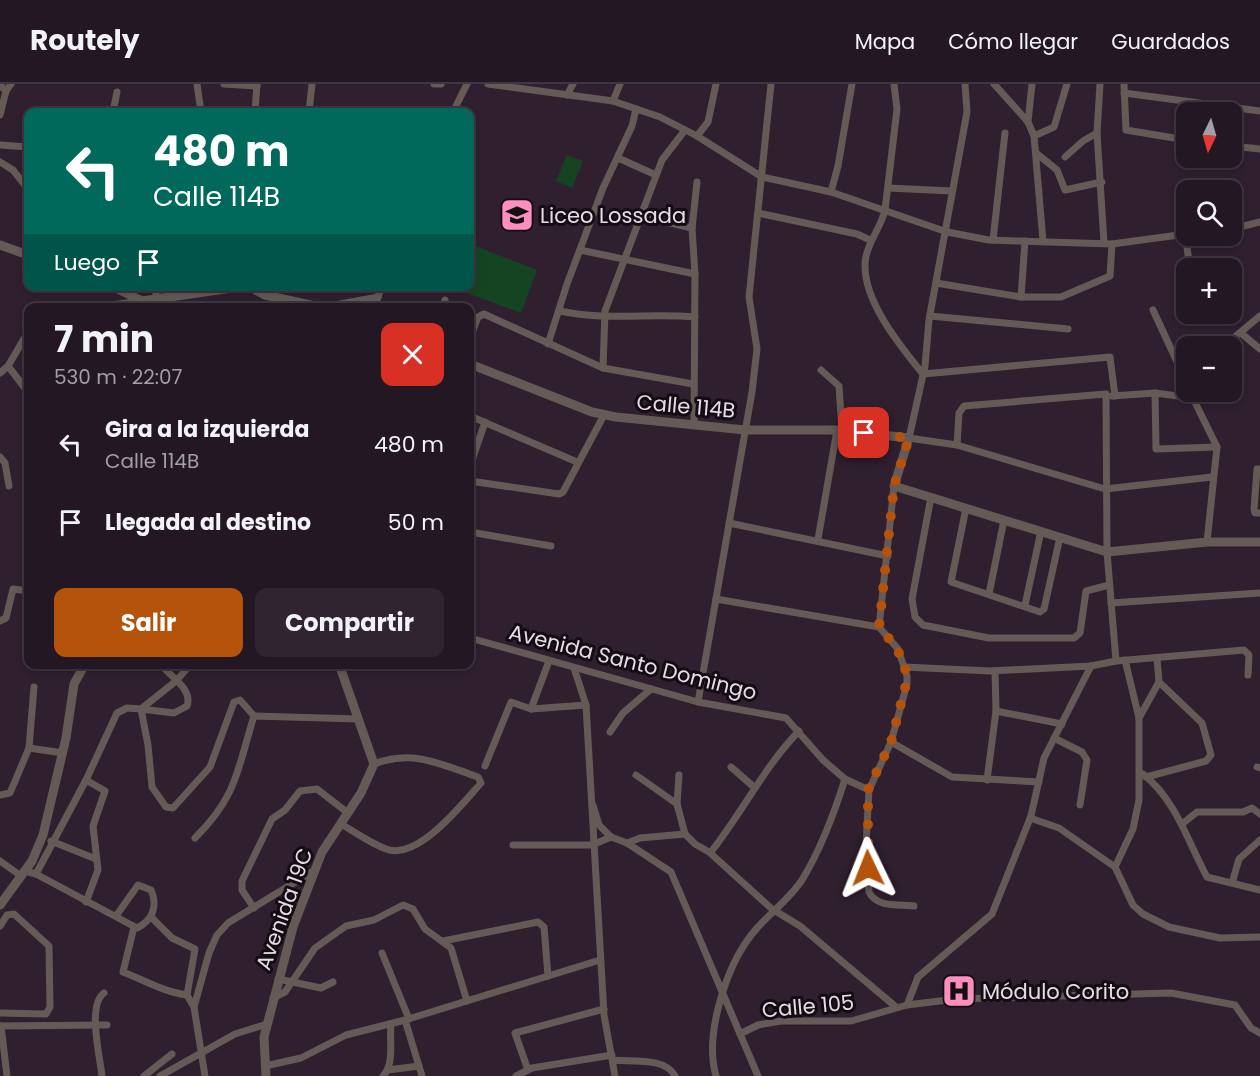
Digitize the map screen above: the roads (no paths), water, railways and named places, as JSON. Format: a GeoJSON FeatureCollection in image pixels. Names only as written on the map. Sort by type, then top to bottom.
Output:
{"type":"FeatureCollection","features":[{"type":"Feature","properties":{"kind":"street"},"geometry":{"type":"LineString","coordinates":[[0,115],[6,91],[11,84]]}},
{"type":"Feature","properties":{"kind":"street"},"geometry":{"type":"LineString","coordinates":[[197,84],[200,108]]}},
{"type":"Feature","properties":{"kind":"street"},"geometry":{"type":"LineString","coordinates":[[224,84],[257,85],[255,108]]}},
{"type":"Feature","properties":{"kind":"street"},"geometry":{"type":"LineString","coordinates":[[309,108],[312,84]]}},
{"type":"Feature","properties":{"kind":"street"},"geometry":{"type":"LineString","coordinates":[[434,84],[441,84]]}},
{"type":"Feature","properties":{"kind":"street"},"geometry":{"type":"LineString","coordinates":[[455,108],[467,84]]}},
{"type":"Feature","properties":{"kind":"street"},"geometry":{"type":"LineString","coordinates":[[488,84],[613,101],[697,136],[762,177],[831,192],[946,232],[993,240],[1104,243],[1176,235]]}},
{"type":"Feature","properties":{"kind":"street"},"geometry":{"type":"LineString","coordinates":[[567,95],[573,84]]}},
{"type":"Feature","properties":{"kind":"street"},"geometry":{"type":"LineString","coordinates":[[613,101],[620,84]]}},
{"type":"Feature","properties":{"kind":"street"},"geometry":{"type":"LineString","coordinates":[[697,136],[708,122],[716,84]]}},
{"type":"Feature","properties":{"kind":"street"},"geometry":{"type":"LineString","coordinates":[[698,702],[757,349],[749,297],[771,84]]}},
{"type":"Feature","properties":{"kind":"street"},"geometry":{"type":"LineString","coordinates":[[831,192],[842,145],[852,84]]}},
{"type":"Feature","properties":{"kind":"street"},"geometry":{"type":"LineString","coordinates":[[894,84],[897,109],[888,188],[882,222],[870,240],[865,260],[867,285],[890,332],[923,374]]}},
{"type":"Feature","properties":{"kind":"street"},"geometry":{"type":"LineString","coordinates":[[879,627],[894,486],[909,438],[923,374],[930,316],[967,112],[965,84]]}},
{"type":"Feature","properties":{"kind":"street"},"geometry":{"type":"LineString","coordinates":[[994,84],[1028,122],[1034,136],[1043,241]]}},
{"type":"Feature","properties":{"kind":"street"},"geometry":{"type":"LineString","coordinates":[[1028,122],[1032,84]]}},
{"type":"Feature","properties":{"kind":"street"},"geometry":{"type":"LineString","coordinates":[[1034,136],[1054,127],[1067,84]]}},
{"type":"Feature","properties":{"kind":"street"},"geometry":{"type":"LineString","coordinates":[[1100,84],[1097,133],[1102,182],[1104,243]]}},
{"type":"Feature","properties":{"kind":"street"},"geometry":{"type":"LineString","coordinates":[[1124,84],[1126,130],[1176,138]]}},
{"type":"Feature","properties":{"kind":"street"},"geometry":{"type":"LineString","coordinates":[[0,85],[6,91]]}},
{"type":"Feature","properties":{"kind":"street"},"geometry":{"type":"LineString","coordinates":[[114,108],[117,92]]}},
{"type":"Feature","properties":{"kind":"street"},"geometry":{"type":"LineString","coordinates":[[1124,93],[1260,111]]}},
{"type":"Feature","properties":{"kind":"street"},"geometry":{"type":"LineString","coordinates":[[548,344],[603,188],[632,126],[636,109]]}},
{"type":"Feature","properties":{"kind":"street"},"geometry":{"type":"LineString","coordinates":[[603,368],[605,318],[623,260],[662,160],[685,130]]}},
{"type":"Feature","properties":{"kind":"street"},"geometry":{"type":"LineString","coordinates":[[993,240],[1005,132]]}},
{"type":"Feature","properties":{"kind":"street"},"geometry":{"type":"LineString","coordinates":[[1065,157],[1083,141],[1097,133]]}},
{"type":"Feature","properties":{"kind":"street"},"geometry":{"type":"LineString","coordinates":[[0,145],[24,147]]}},
{"type":"Feature","properties":{"kind":"street"},"geometry":{"type":"LineString","coordinates":[[1242,147],[1260,149]]}},
{"type":"Feature","properties":{"kind":"street"},"geometry":{"type":"LineString","coordinates":[[1035,152],[1057,170],[1065,190],[1102,182]]}},
{"type":"Feature","properties":{"kind":"street"},"geometry":{"type":"LineString","coordinates":[[618,158],[656,175]]}},
{"type":"Feature","properties":{"kind":"street"},"geometry":{"type":"LineString","coordinates":[[0,162],[14,170],[24,184]]}},
{"type":"Feature","properties":{"kind":"street"},"geometry":{"type":"LineString","coordinates":[[694,425],[695,274],[692,228],[698,182]]}},
{"type":"Feature","properties":{"kind":"street"},"geometry":{"type":"LineString","coordinates":[[888,188],[952,191]]}},
{"type":"Feature","properties":{"kind":"street"},"geometry":{"type":"LineString","coordinates":[[758,213],[857,234],[870,240]]}},
{"type":"Feature","properties":{"kind":"street"},"geometry":{"type":"LineString","coordinates":[[640,216],[692,228]]}},
{"type":"Feature","properties":{"kind":"street"},"geometry":{"type":"LineString","coordinates":[[1242,226],[1260,222]]}},
{"type":"Feature","properties":{"kind":"street"},"geometry":{"type":"LineString","coordinates":[[1021,297],[1025,241]]}},
{"type":"Feature","properties":{"kind":"street"},"geometry":{"type":"LineString","coordinates":[[936,283],[1021,297],[1061,297],[1108,278],[1111,274],[1112,243]]}},
{"type":"Feature","properties":{"kind":"street"},"geometry":{"type":"LineString","coordinates":[[0,245],[24,254]]}},
{"type":"Feature","properties":{"kind":"street"},"geometry":{"type":"LineString","coordinates":[[580,250],[695,274]]}},
{"type":"Feature","properties":{"kind":"street"},"geometry":{"type":"LineString","coordinates":[[122,291],[142,301]]}},
{"type":"Feature","properties":{"kind":"street"},"geometry":{"type":"LineString","coordinates":[[156,291],[156,301]]}},
{"type":"Feature","properties":{"kind":"street"},"geometry":{"type":"LineString","coordinates":[[135,303],[217,291]]}},
{"type":"Feature","properties":{"kind":"street"},"geometry":{"type":"LineString","coordinates":[[257,291],[265,295],[304,303]]}},
{"type":"Feature","properties":{"kind":"street"},"geometry":{"type":"LineString","coordinates":[[376,303],[380,291]]}},
{"type":"Feature","properties":{"kind":"street"},"geometry":{"type":"LineString","coordinates":[[346,303],[378,297]]}},
{"type":"Feature","properties":{"kind":"street"},"geometry":{"type":"LineString","coordinates":[[1153,310],[1176,357]]}},
{"type":"Feature","properties":{"kind":"street"},"geometry":{"type":"LineString","coordinates":[[560,311],[605,318],[647,315],[694,317]]}},
{"type":"Feature","properties":{"kind":"street"},"geometry":{"type":"LineString","coordinates":[[474,328],[478,317],[484,314],[603,368],[693,384]]}},
{"type":"Feature","properties":{"kind":"street"},"geometry":{"type":"LineString","coordinates":[[930,316],[1068,329]]}},
{"type":"Feature","properties":{"kind":"street"},"geometry":{"type":"LineString","coordinates":[[1237,336],[1260,316]]}},
{"type":"Feature","properties":{"kind":"street"},"geometry":{"type":"LineString","coordinates":[[1241,333],[1260,349]]}},
{"type":"Feature","properties":{"kind":"street"},"geometry":{"type":"LineString","coordinates":[[0,374],[8,366],[24,339]]}},
{"type":"Feature","properties":{"kind":"street"},"geometry":{"type":"LineString","coordinates":[[923,374],[1108,357],[1112,359],[1106,489],[1107,552],[1116,661]]}},
{"type":"Feature","properties":{"kind":"street"},"geometry":{"type":"LineString","coordinates":[[8,366],[24,387]]}},
{"type":"Feature","properties":{"kind":"street","name":"Calle 114B"},"geometry":{"type":"LineString","coordinates":[[474,366],[604,415],[745,430],[840,431],[909,438]]}},
{"type":"Feature","properties":{"kind":"street"},"geometry":{"type":"LineString","coordinates":[[818,539],[840,431],[839,386],[821,370]]}},
{"type":"Feature","properties":{"kind":"street"},"geometry":{"type":"LineString","coordinates":[[957,445],[959,413],[964,406],[1102,393],[1111,396],[1176,394]]}},
{"type":"Feature","properties":{"kind":"street"},"geometry":{"type":"LineString","coordinates":[[1155,393],[1156,449],[1217,447]]}},
{"type":"Feature","properties":{"kind":"street"},"geometry":{"type":"LineString","coordinates":[[1195,402],[1217,447],[1212,477],[1208,542]]}},
{"type":"Feature","properties":{"kind":"street"},"geometry":{"type":"LineString","coordinates":[[474,482],[559,494],[563,492],[604,415]]}},
{"type":"Feature","properties":{"kind":"street"},"geometry":{"type":"LineString","coordinates":[[474,418],[577,462]]}},
{"type":"Feature","properties":{"kind":"street"},"geometry":{"type":"LineString","coordinates":[[474,454],[485,422]]}},
{"type":"Feature","properties":{"kind":"street"},"geometry":{"type":"LineString","coordinates":[[909,438],[957,445],[1106,489],[1212,477]]}},
{"type":"Feature","properties":{"kind":"street"},"geometry":{"type":"LineString","coordinates":[[0,457],[5,463],[9,486]]}},
{"type":"Feature","properties":{"kind":"street"},"geometry":{"type":"LineString","coordinates":[[1260,469],[1257,469],[1254,511],[1260,513]]}},
{"type":"Feature","properties":{"kind":"street"},"geometry":{"type":"LineString","coordinates":[[894,486],[1107,552],[1208,542],[1260,542]]}},
{"type":"Feature","properties":{"kind":"street"},"geometry":{"type":"LineString","coordinates":[[931,497],[912,599],[915,617],[923,624],[989,638],[1074,638],[1080,633],[1086,591],[1109,585]]}},
{"type":"Feature","properties":{"kind":"street"},"geometry":{"type":"LineString","coordinates":[[966,508],[950,581],[1040,612],[1044,609],[1060,537]]}},
{"type":"Feature","properties":{"kind":"street"},"geometry":{"type":"LineString","coordinates":[[989,594],[1004,520]]}},
{"type":"Feature","properties":{"kind":"street"},"geometry":{"type":"LineString","coordinates":[[729,523],[818,539],[888,556]]}},
{"type":"Feature","properties":{"kind":"street"},"geometry":{"type":"LineString","coordinates":[[1025,605],[1041,531]]}},
{"type":"Feature","properties":{"kind":"street"},"geometry":{"type":"LineString","coordinates":[[474,533],[551,546]]}},
{"type":"Feature","properties":{"kind":"street"},"geometry":{"type":"LineString","coordinates":[[0,621],[6,618],[13,589],[24,590]]}},
{"type":"Feature","properties":{"kind":"street"},"geometry":{"type":"LineString","coordinates":[[1111,603],[1260,593]]}},
{"type":"Feature","properties":{"kind":"street"},"geometry":{"type":"LineString","coordinates":[[716,598],[879,627],[898,649],[904,667],[906,684],[891,742],[868,790],[866,845],[869,892],[879,903],[914,906]]}},
{"type":"Feature","properties":{"kind":"street","name":"Avenida Santo Domingo"},"geometry":{"type":"LineString","coordinates":[[474,639],[698,702],[786,718],[823,760],[845,779],[868,790]]}},
{"type":"Feature","properties":{"kind":"street"},"geometry":{"type":"LineString","coordinates":[[904,667],[995,670],[1091,666],[1125,660],[1244,650],[1249,655],[1248,675]]}},
{"type":"Feature","properties":{"kind":"street"},"geometry":{"type":"LineString","coordinates":[[1139,718],[1159,682],[1157,658]]}},
{"type":"Feature","properties":{"kind":"street"},"geometry":{"type":"LineString","coordinates":[[531,709],[549,660]]}},
{"type":"Feature","properties":{"kind":"street"},"geometry":{"type":"LineString","coordinates":[[1115,867],[1133,829],[1139,800],[1139,718],[1125,660]]}},
{"type":"Feature","properties":{"kind":"street"},"geometry":{"type":"LineString","coordinates":[[907,1005],[918,977],[992,914],[1030,818],[1044,758],[1091,666]]}},
{"type":"Feature","properties":{"kind":"street"},"geometry":{"type":"LineString","coordinates":[[574,668],[586,705],[600,960],[604,1009],[615,1076]]}},
{"type":"Feature","properties":{"kind":"street"},"geometry":{"type":"LineString","coordinates":[[0,905],[23,873],[43,835],[63,753],[74,684],[82,669]]}},
{"type":"Feature","properties":{"kind":"street"},"geometry":{"type":"LineString","coordinates":[[36,874],[86,780],[117,713],[127,708],[174,713],[187,706],[189,700],[187,691],[165,669]]}},
{"type":"Feature","properties":{"kind":"street"},"geometry":{"type":"LineString","coordinates":[[141,709],[176,681],[187,669]]}},
{"type":"Feature","properties":{"kind":"street"},"geometry":{"type":"LineString","coordinates":[[341,669],[374,764],[394,756],[408,756],[478,777],[481,783],[426,839],[399,851],[387,850],[341,824]]}},
{"type":"Feature","properties":{"kind":"street"},"geometry":{"type":"LineString","coordinates":[[987,780],[996,711],[995,670]]}},
{"type":"Feature","properties":{"kind":"street"},"geometry":{"type":"LineString","coordinates":[[1146,777],[1206,761],[1211,756],[1202,723],[1159,682]]}},
{"type":"Feature","properties":{"kind":"street"},"geometry":{"type":"LineString","coordinates":[[0,795],[10,793],[29,748],[34,687]]}},
{"type":"Feature","properties":{"kind":"street"},"geometry":{"type":"LineString","coordinates":[[610,732],[623,713],[651,689]]}},
{"type":"Feature","properties":{"kind":"street"},"geometry":{"type":"LineString","coordinates":[[141,709],[148,745],[152,787],[170,809],[210,767],[234,702],[240,700],[254,716],[358,719]]}},
{"type":"Feature","properties":{"kind":"street"},"geometry":{"type":"LineString","coordinates":[[485,766],[511,702],[531,709],[586,705]]}},
{"type":"Feature","properties":{"kind":"street"},"geometry":{"type":"LineString","coordinates":[[996,711],[1062,724]]}},
{"type":"Feature","properties":{"kind":"street"},"geometry":{"type":"LineString","coordinates":[[195,838],[229,796],[243,762],[254,716]]}},
{"type":"Feature","properties":{"kind":"street"},"geometry":{"type":"LineString","coordinates":[[711,852],[737,819],[781,750],[799,731]]}},
{"type":"Feature","properties":{"kind":"street"},"geometry":{"type":"LineString","coordinates":[[1054,738],[1082,752],[1087,760],[1080,805]]}},
{"type":"Feature","properties":{"kind":"street"},"geometry":{"type":"LineString","coordinates":[[891,742],[952,777],[1039,782]]}},
{"type":"Feature","properties":{"kind":"street"},"geometry":{"type":"LineString","coordinates":[[29,748],[63,753]]}},
{"type":"Feature","properties":{"kind":"street","name":"Avenida 19C"},"geometry":{"type":"LineString","coordinates":[[265,1071],[264,1037],[293,927],[322,852],[361,793],[374,764]]}},
{"type":"Feature","properties":{"kind":"street"},"geometry":{"type":"LineString","coordinates":[[731,767],[755,788]]}},
{"type":"Feature","properties":{"kind":"street"},"geometry":{"type":"LineString","coordinates":[[1138,771],[1146,777],[1180,817],[1207,877],[1260,890]]}},
{"type":"Feature","properties":{"kind":"street"},"geometry":{"type":"LineString","coordinates":[[636,775],[677,804]]}},
{"type":"Feature","properties":{"kind":"street"},"geometry":{"type":"LineString","coordinates":[[679,775],[677,804],[685,834],[694,844],[711,852],[775,910],[800,926],[896,1007]]}},
{"type":"Feature","properties":{"kind":"street"},"geometry":{"type":"LineString","coordinates":[[716,1076],[712,1063],[713,1037],[721,993],[751,935],[801,881],[832,821],[845,779]]}},
{"type":"Feature","properties":{"kind":"street"},"geometry":{"type":"LineString","coordinates":[[86,780],[105,791],[94,820],[98,870],[86,902]]}},
{"type":"Feature","properties":{"kind":"street"},"geometry":{"type":"LineString","coordinates":[[254,908],[242,890],[242,881],[244,872],[272,819],[285,810],[300,791],[308,788],[317,789],[348,813]]}},
{"type":"Feature","properties":{"kind":"street"},"geometry":{"type":"LineString","coordinates":[[590,797],[600,825],[611,837],[627,843],[671,872],[740,1034],[755,1075]]}},
{"type":"Feature","properties":{"kind":"street"},"geometry":{"type":"LineString","coordinates":[[1182,824],[1197,812],[1243,812],[1252,808],[1260,814]]}},
{"type":"Feature","properties":{"kind":"street"},"geometry":{"type":"LineString","coordinates":[[1030,818],[1059,828],[1115,867],[1133,905],[1143,914],[1169,927],[1220,938],[1260,937]]}},
{"type":"Feature","properties":{"kind":"street"},"geometry":{"type":"LineString","coordinates":[[627,843],[640,838],[685,834]]}},
{"type":"Feature","properties":{"kind":"street"},"geometry":{"type":"LineString","coordinates":[[43,835],[52,842],[96,859]]}},
{"type":"Feature","properties":{"kind":"street"},"geometry":{"type":"LineString","coordinates":[[513,845],[592,845],[611,837]]}},
{"type":"Feature","properties":{"kind":"street"},"geometry":{"type":"LineString","coordinates":[[1232,883],[1239,859],[1260,840]]}},
{"type":"Feature","properties":{"kind":"street"},"geometry":{"type":"LineString","coordinates":[[0,861],[23,873],[36,874],[134,927],[141,927],[151,917],[155,905],[154,898],[146,886],[138,885],[116,916]]}},
{"type":"Feature","properties":{"kind":"street"},"geometry":{"type":"LineString","coordinates":[[194,1007],[217,935],[228,923],[315,870]]}},
{"type":"Feature","properties":{"kind":"street"},"geometry":{"type":"LineString","coordinates":[[273,998],[285,992],[315,948],[346,926],[374,921],[403,905],[413,909],[424,929],[443,941],[455,956],[467,1001]]}},
{"type":"Feature","properties":{"kind":"street"},"geometry":{"type":"LineString","coordinates":[[0,926],[7,915],[14,914],[49,946],[50,1007],[46,1014],[0,1013]]}},
{"type":"Feature","properties":{"kind":"street"},"geometry":{"type":"LineString","coordinates":[[151,917],[171,938],[195,949],[186,995],[194,1007],[205,1076]]}},
{"type":"Feature","properties":{"kind":"street"},"geometry":{"type":"LineString","coordinates":[[443,941],[538,922],[544,927],[548,976]]}},
{"type":"Feature","properties":{"kind":"street"},"geometry":{"type":"LineString","coordinates":[[134,927],[123,972],[152,982],[173,993],[186,995]]}},
{"type":"Feature","properties":{"kind":"street"},"geometry":{"type":"LineString","coordinates":[[382,953],[407,1020],[422,1076]]}},
{"type":"Feature","properties":{"kind":"street"},"geometry":{"type":"LineString","coordinates":[[265,1071],[302,1058],[346,1035],[407,1020],[600,960]]}},
{"type":"Feature","properties":{"kind":"street"},"geometry":{"type":"LineString","coordinates":[[278,979],[321,988],[333,982]]}},
{"type":"Feature","properties":{"kind":"street"},"geometry":{"type":"LineString","coordinates":[[102,1076],[96,1025],[96,1003],[104,993]]}},
{"type":"Feature","properties":{"kind":"street","name":"Calle 105"},"geometry":{"type":"LineString","coordinates":[[740,1034],[758,1025],[781,1021],[851,1021],[896,1007],[956,999],[1171,993],[1235,1005],[1251,1028],[1260,1033]]}},
{"type":"Feature","properties":{"kind":"street"},"geometry":{"type":"LineString","coordinates":[[528,1070],[515,1033],[604,1009]]}},
{"type":"Feature","properties":{"kind":"street"},"geometry":{"type":"LineString","coordinates":[[160,1076],[235,1034],[267,1024]]}},
{"type":"Feature","properties":{"kind":"street"},"geometry":{"type":"LineString","coordinates":[[391,1024],[386,1073],[419,1066]]}},
{"type":"Feature","properties":{"kind":"street"},"geometry":{"type":"LineString","coordinates":[[7,1076],[1,1026],[106,1025]]}},
{"type":"Feature","properties":{"kind":"street"},"geometry":{"type":"LineString","coordinates":[[144,1076],[172,1054]]}},
{"type":"Feature","properties":{"kind":"street"},"geometry":{"type":"LineString","coordinates":[[516,1076],[528,1070],[613,1058],[663,1064],[672,1069],[675,1076]]}},
{"type":"Feature","properties":{"kind":"place","name":"Liceo Lossada"},"geometry":{"type":"Point","coordinates":[517,215]}},
{"type":"Feature","properties":{"kind":"place","name":"Módulo Corito"},"geometry":{"type":"Point","coordinates":[959,991]}}]}
